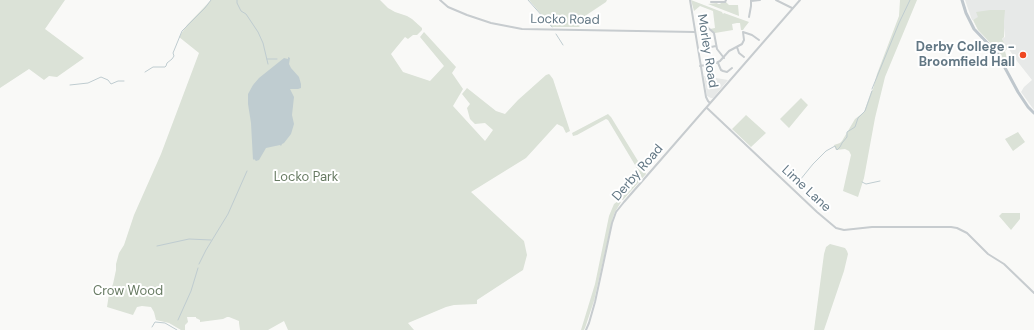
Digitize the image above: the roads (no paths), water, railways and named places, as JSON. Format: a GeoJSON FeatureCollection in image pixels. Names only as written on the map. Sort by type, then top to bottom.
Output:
{"type":"FeatureCollection","features":[{"type":"Feature","properties":{"kind":"main road"},"geometry":{"type":"LineString","coordinates":[[962,0],[974,30],[997,53],[1018,92],[1034,113]]}},
{"type":"Feature","properties":{"kind":"street","name":"Locko Road"},"geometry":{"type":"LineString","coordinates":[[440,0],[457,12],[491,23],[522,29],[695,32]]}},
{"type":"Feature","properties":{"kind":"street","name":"Morley Road"},"geometry":{"type":"LineString","coordinates":[[690,0],[706,97],[710,103]]}},
{"type":"Feature","properties":{"kind":"street"},"geometry":{"type":"LineString","coordinates":[[711,2],[725,2],[726,0]]}},
{"type":"Feature","properties":{"kind":"street"},"geometry":{"type":"LineString","coordinates":[[749,17],[751,0],[760,0]]}},
{"type":"Feature","properties":{"kind":"street"},"geometry":{"type":"LineString","coordinates":[[776,0],[792,8]]}},
{"type":"Feature","properties":{"kind":"street"},"geometry":{"type":"LineString","coordinates":[[706,108],[800,0]]}},
{"type":"Feature","properties":{"kind":"street"},"geometry":{"type":"LineString","coordinates":[[701,15],[705,17],[706,26],[715,35],[718,52],[724,58]]}},
{"type":"Feature","properties":{"kind":"street"},"geometry":{"type":"LineString","coordinates":[[700,66],[718,63],[729,51],[742,44],[744,40],[743,32],[757,37],[759,40]]}},
{"type":"Feature","properties":{"kind":"street"},"geometry":{"type":"LineString","coordinates":[[702,50],[716,46]]}},
{"type":"Feature","properties":{"kind":"street"},"geometry":{"type":"LineString","coordinates":[[737,47],[739,52],[743,55]]}},
{"type":"Feature","properties":{"kind":"street"},"geometry":{"type":"LineString","coordinates":[[718,63],[722,71],[726,72],[731,70]]}},
{"type":"Feature","properties":{"kind":"street","name":"Lime Lane"},"geometry":{"type":"LineString","coordinates":[[706,108],[836,228],[844,230],[872,227],[957,228],[967,233],[988,254],[1006,266],[1034,292]]}},
{"type":"Feature","properties":{"kind":"street","name":"Derby Road"},"geometry":{"type":"LineString","coordinates":[[586,330],[595,302],[612,223],[616,212],[706,108]]}},
{"type":"Feature","properties":{"kind":"waterway"},"geometry":{"type":"LineString","coordinates":[[145,72],[153,67],[166,66],[174,56],[173,53],[182,31],[211,0]]}},
{"type":"Feature","properties":{"kind":"waterway"},"geometry":{"type":"LineString","coordinates":[[237,0],[241,11],[246,14],[258,32],[263,43],[268,64]]}},
{"type":"Feature","properties":{"kind":"waterway"},"geometry":{"type":"LineString","coordinates":[[528,0],[552,27]]}},
{"type":"Feature","properties":{"kind":"waterway"},"geometry":{"type":"LineString","coordinates":[[872,89],[910,0]]}},
{"type":"Feature","properties":{"kind":"waterway"},"geometry":{"type":"LineString","coordinates":[[556,34],[563,45]]}},
{"type":"Feature","properties":{"kind":"waterway"},"geometry":{"type":"LineString","coordinates":[[267,59],[277,59]]}},
{"type":"Feature","properties":{"kind":"waterway"},"geometry":{"type":"LineString","coordinates":[[70,85],[88,83],[101,77],[108,80],[111,84],[118,81],[124,81]]}},
{"type":"Feature","properties":{"kind":"waterway"},"geometry":{"type":"LineString","coordinates":[[796,185],[826,151],[835,146],[837,150],[840,147],[847,137],[847,132],[855,127],[858,118],[865,111],[872,91]]}},
{"type":"Feature","properties":{"kind":"waterway"},"geometry":{"type":"LineString","coordinates":[[199,264],[228,214],[247,171]]}},
{"type":"Feature","properties":{"kind":"waterway"},"geometry":{"type":"LineString","coordinates":[[862,182],[866,184],[880,181]]}},
{"type":"Feature","properties":{"kind":"waterway"},"geometry":{"type":"LineString","coordinates":[[157,246],[189,239],[211,240]]}},
{"type":"Feature","properties":{"kind":"waterway"},"geometry":{"type":"LineString","coordinates":[[178,320],[191,291],[198,268]]}},
{"type":"Feature","properties":{"kind":"waterway"},"geometry":{"type":"LineString","coordinates":[[152,327],[155,322],[165,323],[177,330]]}},
{"type":"Feature","properties":{"kind":"place","name":"Derby College - Broomfield Hall"},"geometry":{"type":"Point","coordinates":[1023,55]}},
{"type":"Feature","properties":{"kind":"park label","name":"Locko Park"},"geometry":{"type":"Point","coordinates":[306,178]}},
{"type":"Feature","properties":{"kind":"park label","name":"Crow Wood"},"geometry":{"type":"Point","coordinates":[128,292]}}]}
